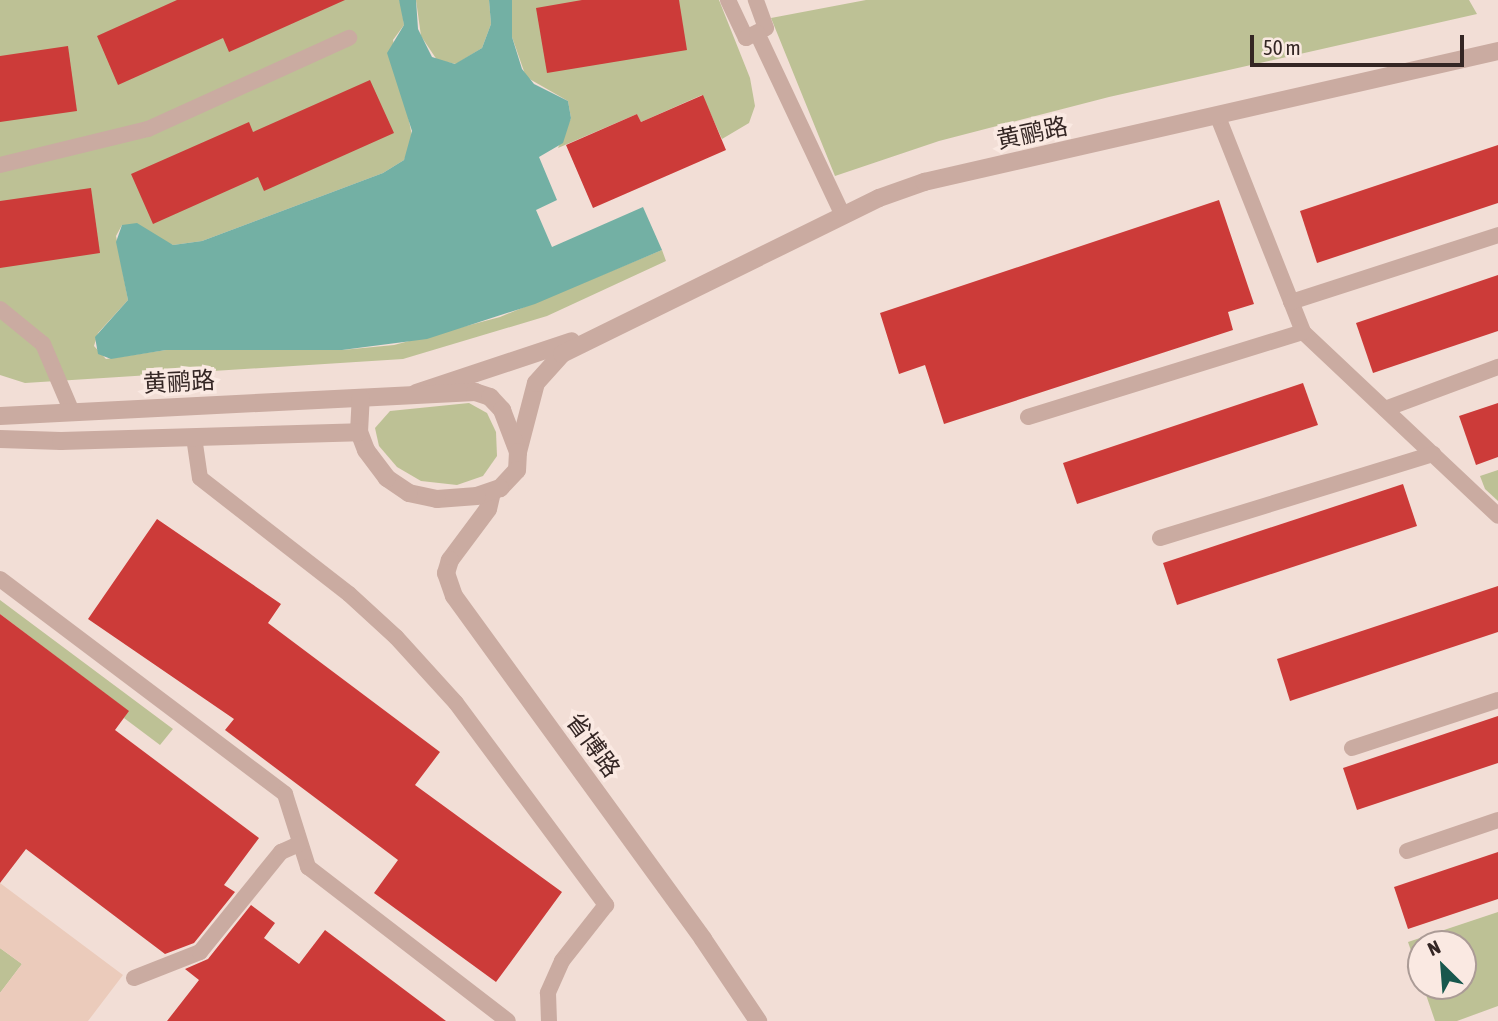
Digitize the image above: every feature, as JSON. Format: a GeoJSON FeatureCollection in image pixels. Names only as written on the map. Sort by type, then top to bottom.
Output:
{"type":"FeatureCollection","features":[{"type":"Feature","properties":{"kind":"street","name":"黄鹂路"},"geometry":{"type":"LineString","coordinates":[[492,492],[513,477],[532,393],[544,370],[562,354],[842,214],[924,182],[1498,51]]}},
{"type":"Feature","properties":{"kind":"street","name":"黄鹂路"},"geometry":{"type":"LineString","coordinates":[[410,395],[603,333]]}},
{"type":"Feature","properties":{"kind":"street","name":"黄鹂路"},"geometry":{"type":"LineString","coordinates":[[0,415],[410,395],[485,394],[502,410],[518,453]]}},
{"type":"Feature","properties":{"kind":"street"},"geometry":{"type":"LineString","coordinates":[[361,398],[359,432],[381,472],[409,493],[461,499],[492,492]]}},
{"type":"Feature","properties":{"kind":"street"},"geometry":{"type":"LineString","coordinates":[[0,406],[46,413]]}},
{"type":"Feature","properties":{"kind":"street"},"geometry":{"type":"LineString","coordinates":[[0,439],[61,441],[359,432]]}},
{"type":"Feature","properties":{"kind":"street"},"geometry":{"type":"LineString","coordinates":[[0,452],[61,441]]}},
{"type":"Feature","properties":{"kind":"street","name":"省博路"},"geometry":{"type":"LineString","coordinates":[[492,492],[488,509],[450,560],[446,573],[454,596],[758,1021]]}},
{"type":"Feature","properties":{"kind":"lane"},"geometry":{"type":"LineString","coordinates":[[729,0],[746,38],[766,28],[756,0]]}},
{"type":"Feature","properties":{"kind":"lane"},"geometry":{"type":"LineString","coordinates":[[757,33],[842,214]]}},
{"type":"Feature","properties":{"kind":"lane"},"geometry":{"type":"LineString","coordinates":[[0,165],[148,129],[349,38]]}},
{"type":"Feature","properties":{"kind":"lane"},"geometry":{"type":"LineString","coordinates":[[1218,117],[1303,332],[1498,516]]}},
{"type":"Feature","properties":{"kind":"lane"},"geometry":{"type":"LineString","coordinates":[[1291,302],[1498,236]]}},
{"type":"Feature","properties":{"kind":"lane"},"geometry":{"type":"LineString","coordinates":[[0,309],[43,344],[72,412]]}},
{"type":"Feature","properties":{"kind":"lane"},"geometry":{"type":"LineString","coordinates":[[1028,417],[1303,332]]}},
{"type":"Feature","properties":{"kind":"lane"},"geometry":{"type":"LineString","coordinates":[[1385,409],[1498,367]]}},
{"type":"Feature","properties":{"kind":"lane"},"geometry":{"type":"LineString","coordinates":[[194,437],[200,478],[349,594],[396,637],[489,745],[606,905],[562,961],[548,993],[549,1021]]}},
{"type":"Feature","properties":{"kind":"lane"},"geometry":{"type":"LineString","coordinates":[[1160,538],[1433,454]]}},
{"type":"Feature","properties":{"kind":"lane"},"geometry":{"type":"LineString","coordinates":[[0,579],[285,794],[303,859],[315,874],[508,1021]]}},
{"type":"Feature","properties":{"kind":"lane"},"geometry":{"type":"LineString","coordinates":[[1352,748],[1498,699]]}},
{"type":"Feature","properties":{"kind":"lane"},"geometry":{"type":"LineString","coordinates":[[1407,851],[1498,820]]}},
{"type":"Feature","properties":{"kind":"lane"},"geometry":{"type":"LineString","coordinates":[[134,978],[200,952],[281,852],[299,844]]}},
{"type":"Feature","properties":{"kind":"green space"},"geometry":{"type":"Polygon","coordinates":[[[0,0],[399,0],[401,4],[404,25],[393,40],[413,141],[404,160],[383,173],[202,241],[173,245],[122,225],[116,236],[128,300],[98,333],[94,346],[106,359],[166,350],[342,350],[394,345],[500,317],[662,250],[666,261],[547,316],[403,359],[25,383],[0,375],[0,0]]]}},
{"type":"Feature","properties":{"kind":"green space"},"geometry":{"type":"Polygon","coordinates":[[[416,0],[489,0],[491,24],[482,48],[456,64],[437,60],[421,36],[416,0]]]}},
{"type":"Feature","properties":{"kind":"green space"},"geometry":{"type":"Polygon","coordinates":[[[512,0],[719,0],[750,78],[755,106],[749,123],[722,139],[702,95],[641,122],[637,114],[558,148],[571,118],[568,101],[526,77],[512,37],[512,0]]]}},
{"type":"Feature","properties":{"kind":"green space"},"geometry":{"type":"Polygon","coordinates":[[[866,0],[1469,0],[1477,14],[1109,97],[939,141],[835,176],[771,18],[866,0]]]}},
{"type":"Feature","properties":{"kind":"green space"},"geometry":{"type":"Polygon","coordinates":[[[469,403],[487,413],[496,432],[497,456],[483,476],[457,485],[421,481],[397,467],[379,446],[375,428],[390,411],[469,403]]]}},
{"type":"Feature","properties":{"kind":"green space"},"geometry":{"type":"Polygon","coordinates":[[[1498,470],[1498,501],[1485,489],[1480,476],[1498,470]]]}},
{"type":"Feature","properties":{"kind":"green space"},"geometry":{"type":"Polygon","coordinates":[[[0,600],[173,729],[160,745],[124,718],[128,711],[0,614],[0,600]]]}},
{"type":"Feature","properties":{"kind":"green space"},"geometry":{"type":"Polygon","coordinates":[[[1498,912],[1498,1006],[1457,1021],[1435,1021],[1428,1000],[1477,1000],[1477,930],[1444,930],[1498,912]]]}},
{"type":"Feature","properties":{"kind":"green space"},"geometry":{"type":"Polygon","coordinates":[[[0,948],[22,964],[0,993],[0,948]]]}},
{"type":"Feature","properties":{"kind":"shaded area"},"geometry":{"type":"Polygon","coordinates":[[[0,883],[123,975],[88,1021],[0,1021],[0,993],[22,964],[0,948],[0,883]]]}},
{"type":"Feature","properties":{"kind":"water"},"geometry":{"type":"Polygon","coordinates":[[[399,0],[416,0],[418,29],[432,57],[455,64],[482,48],[491,24],[489,0],[512,0],[512,37],[522,69],[534,84],[568,101],[571,118],[563,143],[539,157],[557,200],[536,210],[552,247],[643,207],[662,250],[535,304],[427,339],[342,350],[166,350],[111,359],[98,354],[95,337],[128,300],[116,242],[122,225],[137,223],[173,245],[202,241],[383,173],[404,160],[412,131],[387,53],[404,25],[399,0]]]}},
{"type":"Feature","properties":{"kind":"building"},"geometry":{"type":"Polygon","coordinates":[[[177,0],[345,0],[229,52],[223,38],[118,85],[97,36],[177,0]]]}},
{"type":"Feature","properties":{"kind":"building"},"geometry":{"type":"Polygon","coordinates":[[[582,0],[679,0],[687,50],[547,73],[536,8],[582,0]]]}},
{"type":"Feature","properties":{"kind":"building"},"geometry":{"type":"Polygon","coordinates":[[[68,46],[77,111],[0,122],[0,56],[68,46]]]}},
{"type":"Feature","properties":{"kind":"building"},"geometry":{"type":"Polygon","coordinates":[[[370,80],[394,133],[264,191],[258,177],[153,224],[131,174],[249,122],[253,132],[370,80]]]}},
{"type":"Feature","properties":{"kind":"building"},"geometry":{"type":"Polygon","coordinates":[[[703,95],[726,150],[593,208],[566,145],[637,114],[641,122],[703,95]]]}},
{"type":"Feature","properties":{"kind":"building"},"geometry":{"type":"Polygon","coordinates":[[[1498,145],[1498,203],[1317,263],[1300,211],[1498,145]]]}},
{"type":"Feature","properties":{"kind":"building"},"geometry":{"type":"Polygon","coordinates":[[[91,188],[100,253],[0,268],[0,201],[91,188]]]}},
{"type":"Feature","properties":{"kind":"building"},"geometry":{"type":"Polygon","coordinates":[[[1219,200],[1254,304],[1228,312],[1233,330],[944,424],[925,365],[899,374],[880,313],[1219,200]]]}},
{"type":"Feature","properties":{"kind":"building"},"geometry":{"type":"Polygon","coordinates":[[[1498,275],[1498,331],[1373,373],[1356,323],[1498,275]]]}},
{"type":"Feature","properties":{"kind":"building"},"geometry":{"type":"Polygon","coordinates":[[[1303,383],[1318,425],[1077,504],[1063,463],[1303,383]]]}},
{"type":"Feature","properties":{"kind":"building"},"geometry":{"type":"Polygon","coordinates":[[[1498,403],[1498,457],[1476,465],[1459,416],[1498,403]]]}},
{"type":"Feature","properties":{"kind":"building"},"geometry":{"type":"Polygon","coordinates":[[[1403,484],[1417,526],[1177,605],[1163,563],[1403,484]]]}},
{"type":"Feature","properties":{"kind":"building"},"geometry":{"type":"Polygon","coordinates":[[[157,519],[281,604],[268,623],[440,752],[415,785],[562,892],[496,982],[374,893],[398,860],[225,730],[234,719],[88,619],[157,519]]]}},
{"type":"Feature","properties":{"kind":"building"},"geometry":{"type":"Polygon","coordinates":[[[1498,586],[1498,632],[1290,701],[1277,659],[1498,586]]]}},
{"type":"Feature","properties":{"kind":"building"},"geometry":{"type":"Polygon","coordinates":[[[0,614],[129,711],[115,730],[259,838],[224,885],[235,892],[194,943],[165,954],[26,849],[0,883],[0,614]]]}},
{"type":"Feature","properties":{"kind":"building"},"geometry":{"type":"Polygon","coordinates":[[[1498,716],[1498,763],[1357,810],[1343,768],[1498,716]]]}},
{"type":"Feature","properties":{"kind":"building"},"geometry":{"type":"Polygon","coordinates":[[[1498,852],[1498,899],[1408,929],[1394,887],[1498,852]]]}},
{"type":"Feature","properties":{"kind":"building"},"geometry":{"type":"Polygon","coordinates":[[[251,905],[275,923],[264,938],[299,964],[325,930],[446,1021],[167,1021],[199,980],[185,969],[208,959],[251,905]]]}}]}
